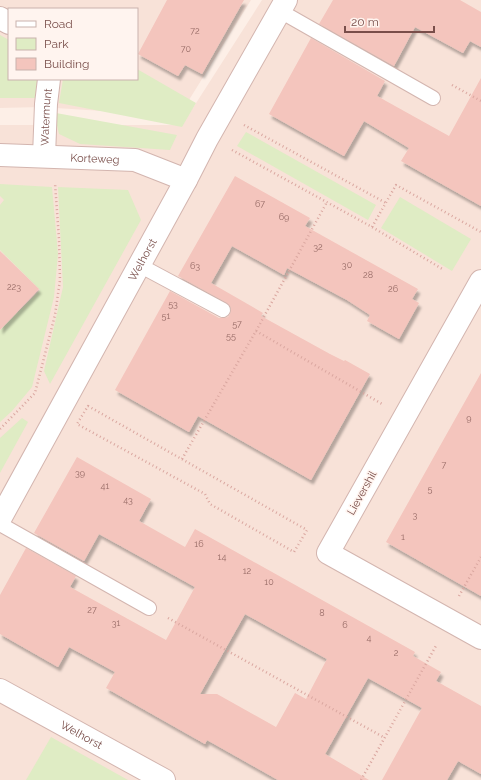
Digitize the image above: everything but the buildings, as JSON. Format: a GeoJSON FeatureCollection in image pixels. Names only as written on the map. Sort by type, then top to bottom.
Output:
{"type":"FeatureCollection","features":[{"type":"Feature","properties":{"kind":"street","name":"Welhorst"},"geometry":{"type":"LineString","coordinates":[[0,519],[207,139],[283,5]]}},
{"type":"Feature","properties":{"kind":"street","name":"Watermunt"},"geometry":{"type":"LineString","coordinates":[[49,80],[46,104],[49,156]]}},
{"type":"Feature","properties":{"kind":"street","name":"Korteweg"},"geometry":{"type":"LineString","coordinates":[[0,155],[135,160],[186,180]]}},
{"type":"Feature","properties":{"kind":"street","name":"Lievershil"},"geometry":{"type":"LineString","coordinates":[[481,281],[328,553],[481,638]]}},
{"type":"Feature","properties":{"kind":"street","name":"Welhorst"},"geometry":{"type":"LineString","coordinates":[[0,690],[164,780]]}},
{"type":"Feature","properties":{"kind":"lane"},"geometry":{"type":"LineString","coordinates":[[283,5],[433,98]]}},
{"type":"Feature","properties":{"kind":"lane"},"geometry":{"type":"LineString","coordinates":[[139,265],[222,310]]}},
{"type":"Feature","properties":{"kind":"lane"},"geometry":{"type":"LineString","coordinates":[[0,524],[149,608]]}},
{"type":"Feature","properties":{"kind":"path"},"geometry":{"type":"LineString","coordinates":[[223,112],[242,124],[386,203]]}},
{"type":"Feature","properties":{"kind":"path"},"geometry":{"type":"LineString","coordinates":[[230,148],[372,227],[444,270]]}},
{"type":"Feature","properties":{"kind":"path"},"geometry":{"type":"LineString","coordinates":[[0,430],[35,393],[55,315],[60,280],[60,239],[49,156]]}},
{"type":"Feature","properties":{"kind":"path"},"geometry":{"type":"LineString","coordinates":[[372,227],[396,185],[481,232]]}},
{"type":"Feature","properties":{"kind":"path"},"geometry":{"type":"LineString","coordinates":[[182,459],[256,331],[327,202]]}},
{"type":"Feature","properties":{"kind":"path"},"geometry":{"type":"LineString","coordinates":[[256,331],[404,417]]}},
{"type":"Feature","properties":{"kind":"path"},"geometry":{"type":"LineString","coordinates":[[77,424],[205,494],[210,504],[294,552],[307,530],[88,406]]}},
{"type":"Feature","properties":{"kind":"path"},"geometry":{"type":"LineString","coordinates":[[361,780],[385,738],[481,557]]}},
{"type":"Feature","properties":{"kind":"path"},"geometry":{"type":"LineString","coordinates":[[149,608],[385,738]]}},
{"type":"Feature","properties":{"kind":"shaded area"},"geometry":{"type":"Polygon","coordinates":[[[0,0],[251,0],[179,116],[41,107],[0,108],[0,0]]]}},
{"type":"Feature","properties":{"kind":"shaded area"},"geometry":{"type":"Polygon","coordinates":[[[262,0],[481,0],[481,780],[0,780],[0,125],[182,125],[262,0]]]}},
{"type":"Feature","properties":{"kind":"green space"},"geometry":{"type":"Polygon","coordinates":[[[0,35],[8,39],[8,80],[37,80],[37,98],[0,98],[0,35]]]}},
{"type":"Feature","properties":{"kind":"green space"},"geometry":{"type":"Polygon","coordinates":[[[138,70],[196,103],[182,127],[59,103],[63,80],[138,80],[138,70]]]}},
{"type":"Feature","properties":{"kind":"green space"},"geometry":{"type":"Polygon","coordinates":[[[56,113],[177,135],[170,150],[80,144],[59,134],[55,117],[56,113]]]}},
{"type":"Feature","properties":{"kind":"green space"},"geometry":{"type":"Polygon","coordinates":[[[246,132],[376,205],[368,220],[237,146],[246,132]]]}},
{"type":"Feature","properties":{"kind":"green space"},"geometry":{"type":"Polygon","coordinates":[[[0,184],[52,187],[58,254],[54,297],[32,387],[12,411],[0,422],[0,330],[40,290],[0,250],[0,205],[4,200],[0,196],[0,184]]]}},
{"type":"Feature","properties":{"kind":"green space"},"geometry":{"type":"Polygon","coordinates":[[[58,187],[128,190],[141,220],[50,384],[44,371],[63,287],[58,187]]]}},
{"type":"Feature","properties":{"kind":"green space"},"geometry":{"type":"Polygon","coordinates":[[[400,197],[471,239],[452,271],[381,228],[400,197]]]}},
{"type":"Feature","properties":{"kind":"green space"},"geometry":{"type":"Polygon","coordinates":[[[22,418],[28,422],[0,473],[0,438],[22,418]]]}},
{"type":"Feature","properties":{"kind":"green space"},"geometry":{"type":"Polygon","coordinates":[[[51,737],[128,780],[26,780],[51,737]]]}}]}
